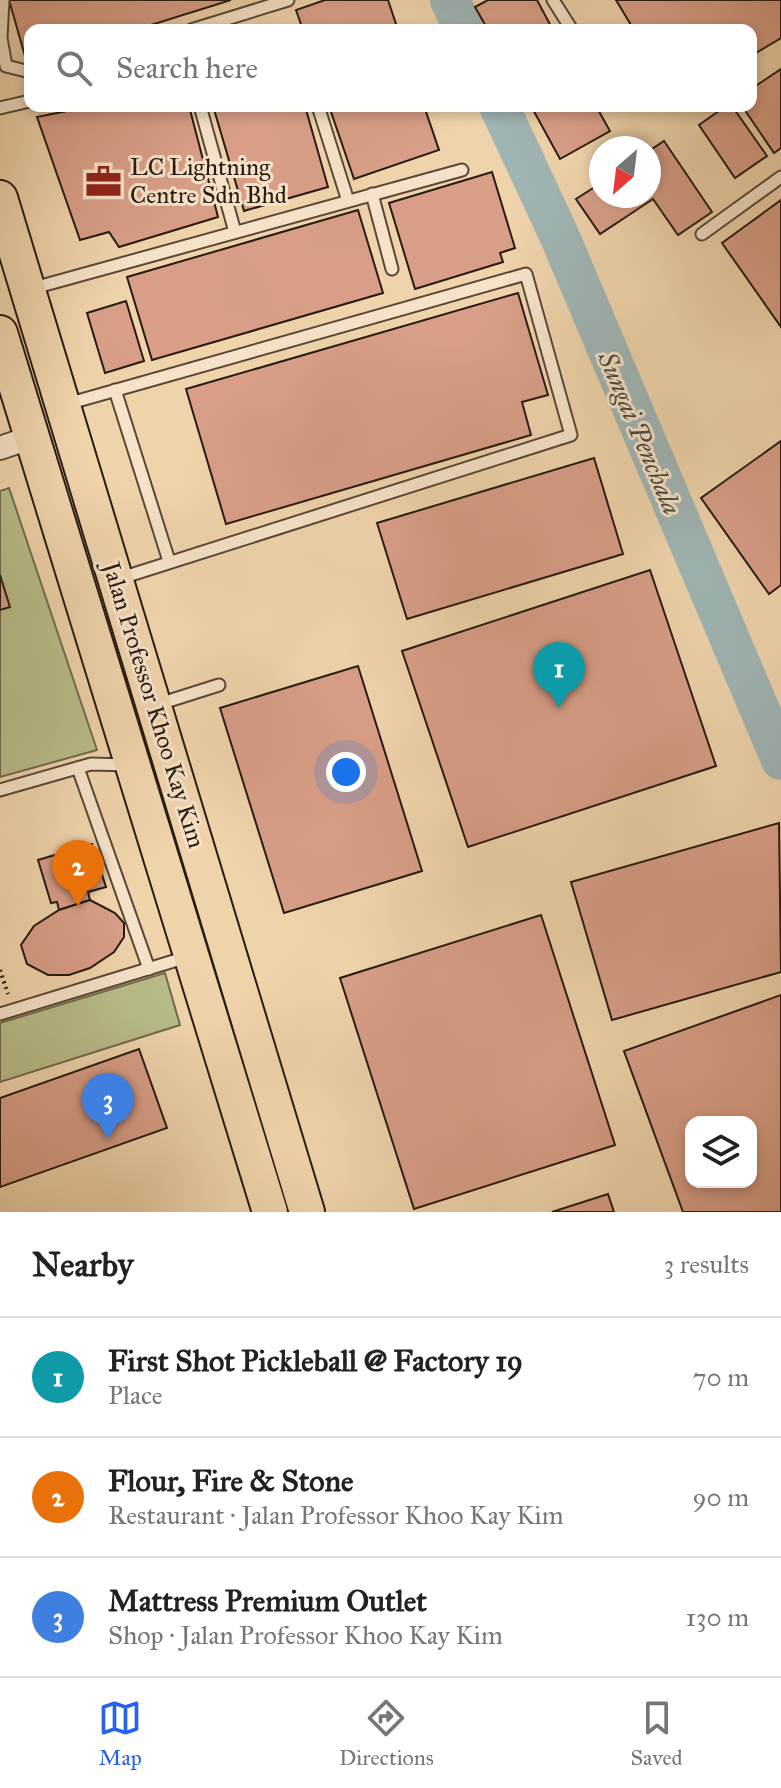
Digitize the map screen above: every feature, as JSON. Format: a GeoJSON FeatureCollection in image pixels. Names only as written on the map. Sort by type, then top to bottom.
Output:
{"type":"FeatureCollection","features":[{"type":"Feature","properties":{"kind":"main road","name":"Jalan Professor Khoo Kay Kim"},"geometry":{"type":"LineString","coordinates":[[0,198],[307,1212]]}},
{"type":"Feature","properties":{"kind":"main road","name":"Jalan Professor Khoo Kay Kim"},"geometry":{"type":"LineString","coordinates":[[0,333],[270,1212]]}},
{"type":"Feature","properties":{"kind":"street"},"geometry":{"type":"LineString","coordinates":[[0,448],[32,437]]}},
{"type":"Feature","properties":{"kind":"lane"},"geometry":{"type":"LineString","coordinates":[[3,0],[1,38],[6,66],[24,70]]}},
{"type":"Feature","properties":{"kind":"lane"},"geometry":{"type":"LineString","coordinates":[[210,24],[288,0]]}},
{"type":"Feature","properties":{"kind":"lane"},"geometry":{"type":"LineString","coordinates":[[553,0],[568,24]]}},
{"type":"Feature","properties":{"kind":"lane"},"geometry":{"type":"LineString","coordinates":[[0,108],[24,102]]}},
{"type":"Feature","properties":{"kind":"lane"},"geometry":{"type":"LineString","coordinates":[[202,112],[235,232]]}},
{"type":"Feature","properties":{"kind":"lane"},"geometry":{"type":"LineString","coordinates":[[320,112],[348,201]]}},
{"type":"Feature","properties":{"kind":"lane"},"geometry":{"type":"LineString","coordinates":[[28,289],[462,170]]}},
{"type":"Feature","properties":{"kind":"lane"},"geometry":{"type":"LineString","coordinates":[[702,234],[781,177]]}},
{"type":"Feature","properties":{"kind":"lane"},"geometry":{"type":"LineString","coordinates":[[372,194],[392,269]]}},
{"type":"Feature","properties":{"kind":"lane"},"geometry":{"type":"LineString","coordinates":[[63,406],[526,274],[571,435],[116,580]]}},
{"type":"Feature","properties":{"kind":"lane"},"geometry":{"type":"LineString","coordinates":[[115,390],[169,561]]}},
{"type":"Feature","properties":{"kind":"lane"},"geometry":{"type":"LineString","coordinates":[[154,706],[219,685]]}},
{"type":"Feature","properties":{"kind":"lane"},"geometry":{"type":"LineString","coordinates":[[0,790],[129,754]]}},
{"type":"Feature","properties":{"kind":"lane"},"geometry":{"type":"LineString","coordinates":[[91,764],[129,754]]}},
{"type":"Feature","properties":{"kind":"lane"},"geometry":{"type":"LineString","coordinates":[[78,768],[149,969]]}},
{"type":"Feature","properties":{"kind":"lane"},"geometry":{"type":"LineString","coordinates":[[0,1014],[191,956]]}},
{"type":"Feature","properties":{"kind":"path"},"geometry":{"type":"LineString","coordinates":[[0,970],[13,1010]]}},
{"type":"Feature","properties":{"kind":"green space"},"geometry":{"type":"Polygon","coordinates":[[[9,488],[97,750],[0,777],[0,491],[9,488]]]}},
{"type":"Feature","properties":{"kind":"green space"},"geometry":{"type":"Polygon","coordinates":[[[165,973],[180,1025],[0,1082],[0,1023],[165,973]]]}},
{"type":"Feature","properties":{"kind":"building"},"geometry":{"type":"Polygon","coordinates":[[[9,0],[231,0],[154,24],[24,24],[24,52],[9,0]]]}},
{"type":"Feature","properties":{"kind":"building"},"geometry":{"type":"Polygon","coordinates":[[[325,0],[388,0],[396,24],[301,24],[296,10],[325,0]]]}},
{"type":"Feature","properties":{"kind":"building"},"geometry":{"type":"Polygon","coordinates":[[[488,0],[537,0],[550,24],[485,24],[475,7],[488,0]]]}},
{"type":"Feature","properties":{"kind":"building"},"geometry":{"type":"Polygon","coordinates":[[[616,0],[781,0],[781,38],[757,52],[757,24],[630,24],[616,0]]]}},
{"type":"Feature","properties":{"kind":"building"},"geometry":{"type":"Polygon","coordinates":[[[781,69],[781,148],[774,153],[746,112],[757,112],[757,85],[781,69]]]}},
{"type":"Feature","properties":{"kind":"building"},"geometry":{"type":"Polygon","coordinates":[[[62,112],[191,112],[218,217],[119,247],[109,232],[80,240],[37,117],[62,112]]]}},
{"type":"Feature","properties":{"kind":"building"},"geometry":{"type":"Polygon","coordinates":[[[215,112],[307,112],[328,187],[244,211],[215,112]]]}},
{"type":"Feature","properties":{"kind":"building"},"geometry":{"type":"Polygon","coordinates":[[[331,112],[426,112],[439,150],[354,179],[331,112]]]}},
{"type":"Feature","properties":{"kind":"building"},"geometry":{"type":"Polygon","coordinates":[[[534,112],[599,112],[610,131],[601,136],[589,136],[589,143],[560,159],[534,112]]]}},
{"type":"Feature","properties":{"kind":"building"},"geometry":{"type":"Polygon","coordinates":[[[717,112],[736,112],[767,156],[735,178],[699,125],[717,112]]]}},
{"type":"Feature","properties":{"kind":"building"},"geometry":{"type":"Polygon","coordinates":[[[664,141],[712,212],[678,235],[659,208],[661,143],[664,141]]]}},
{"type":"Feature","properties":{"kind":"building"},"geometry":{"type":"Polygon","coordinates":[[[492,172],[515,248],[500,253],[503,262],[415,289],[389,203],[492,172]]]}},
{"type":"Feature","properties":{"kind":"building"},"geometry":{"type":"Polygon","coordinates":[[[589,191],[589,208],[639,208],[600,234],[576,199],[589,191]]]}},
{"type":"Feature","properties":{"kind":"building"},"geometry":{"type":"Polygon","coordinates":[[[781,200],[781,327],[722,243],[781,200]]]}},
{"type":"Feature","properties":{"kind":"building"},"geometry":{"type":"Polygon","coordinates":[[[358,210],[383,293],[152,360],[127,277],[358,210]]]}},
{"type":"Feature","properties":{"kind":"building"},"geometry":{"type":"Polygon","coordinates":[[[518,293],[548,395],[522,402],[531,435],[226,524],[186,389],[518,293]]]}},
{"type":"Feature","properties":{"kind":"building"},"geometry":{"type":"Polygon","coordinates":[[[126,301],[144,361],[105,373],[87,313],[126,301]]]}},
{"type":"Feature","properties":{"kind":"building"},"geometry":{"type":"Polygon","coordinates":[[[781,441],[781,585],[769,594],[701,498],[781,441]]]}},
{"type":"Feature","properties":{"kind":"building"},"geometry":{"type":"Polygon","coordinates":[[[594,458],[623,554],[407,619],[377,523],[594,458]]]}},
{"type":"Feature","properties":{"kind":"building"},"geometry":{"type":"Polygon","coordinates":[[[650,570],[716,766],[468,847],[402,651],[650,570]]]}},
{"type":"Feature","properties":{"kind":"building"},"geometry":{"type":"Polygon","coordinates":[[[0,575],[10,607],[0,610],[0,575]]]}},
{"type":"Feature","properties":{"kind":"building"},"geometry":{"type":"Polygon","coordinates":[[[358,666],[422,871],[284,913],[220,708],[358,666]]]}},
{"type":"Feature","properties":{"kind":"building"},"geometry":{"type":"Polygon","coordinates":[[[779,823],[781,972],[612,1020],[571,882],[779,823]]]}},
{"type":"Feature","properties":{"kind":"building"},"geometry":{"type":"Polygon","coordinates":[[[92,844],[106,887],[88,892],[90,900],[59,910],[57,902],[51,903],[38,860],[92,844]]]}},
{"type":"Feature","properties":{"kind":"building"},"geometry":{"type":"Polygon","coordinates":[[[90,900],[115,913],[124,923],[124,937],[114,952],[90,968],[69,975],[48,975],[27,964],[21,945],[34,926],[59,910],[90,900]]]}},
{"type":"Feature","properties":{"kind":"building"},"geometry":{"type":"Polygon","coordinates":[[[541,915],[615,1145],[414,1209],[340,978],[541,915]]]}},
{"type":"Feature","properties":{"kind":"building"},"geometry":{"type":"Polygon","coordinates":[[[781,995],[781,1212],[683,1212],[624,1051],[781,995]]]}},
{"type":"Feature","properties":{"kind":"building"},"geometry":{"type":"Polygon","coordinates":[[[139,1049],[167,1128],[0,1187],[0,1098],[139,1049]]]}},
{"type":"Feature","properties":{"kind":"building"},"geometry":{"type":"Polygon","coordinates":[[[608,1194],[614,1212],[552,1212],[608,1194]]]}},
{"type":"Feature","properties":{"kind":"waterway","name":"Sungai Penchala"},"geometry":{"type":"LineString","coordinates":[[450,0],[461,24]]}},
{"type":"Feature","properties":{"kind":"waterway","name":"Sungai Penchala"},"geometry":{"type":"LineString","coordinates":[[502,112],[559,235],[781,760]]}},
{"type":"Feature","properties":{"kind":"place","name":"LC Lightning Centre Sdn Bhd"},"geometry":{"type":"Point","coordinates":[104,181]}},
{"type":"Feature","properties":{"kind":"place","name":"First Shot Pickleball @ Factory 19"},"geometry":{"type":"Point","coordinates":[559,708]}},
{"type":"Feature","properties":{"kind":"place","name":"Flour, Fire & Stone"},"geometry":{"type":"Point","coordinates":[78,906]}},
{"type":"Feature","properties":{"kind":"place","name":"Mattress Premium Outlet"},"geometry":{"type":"Point","coordinates":[108,1139]}}]}
